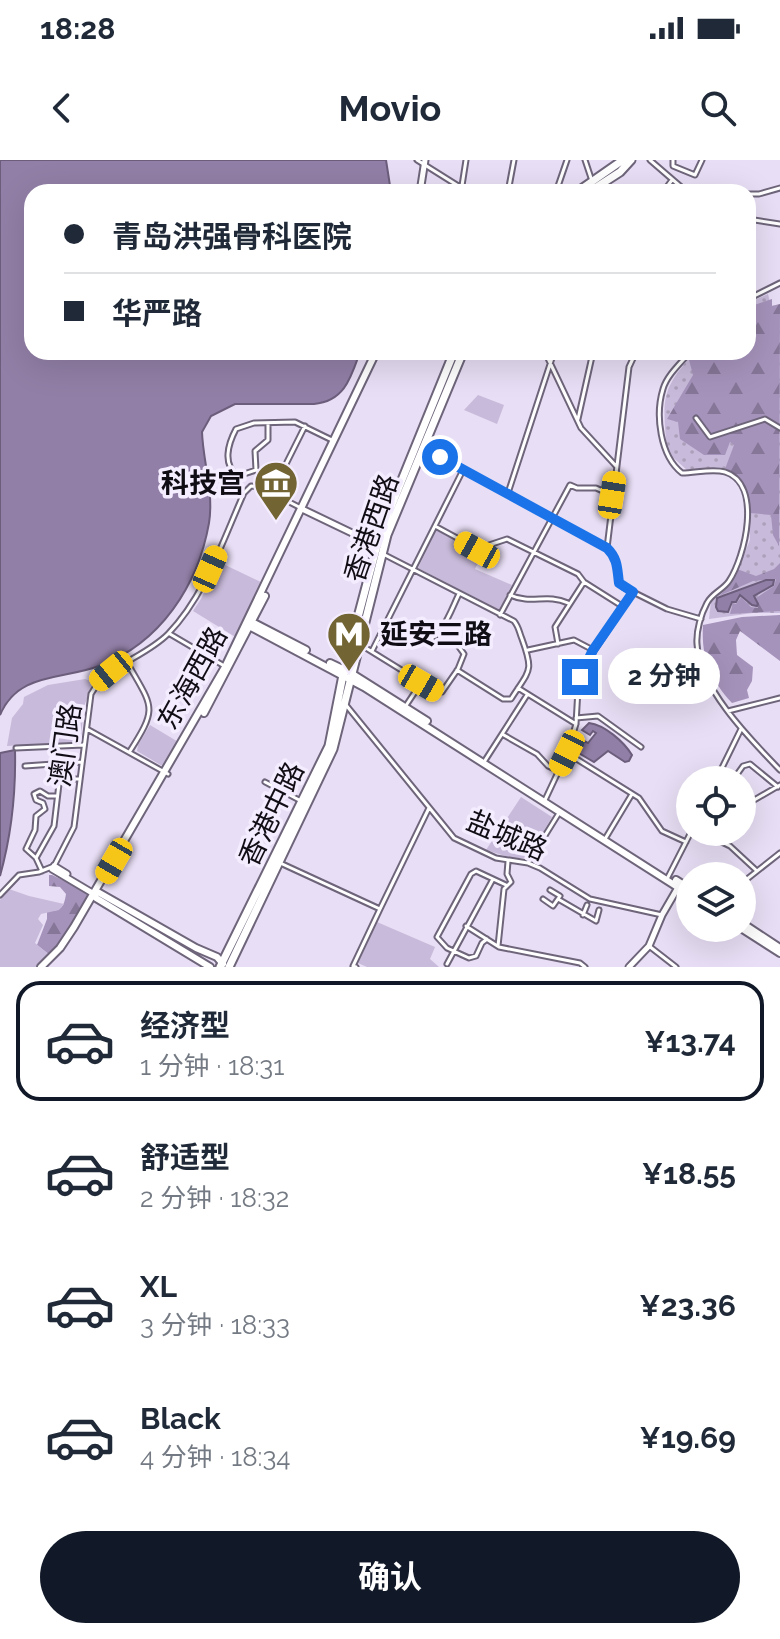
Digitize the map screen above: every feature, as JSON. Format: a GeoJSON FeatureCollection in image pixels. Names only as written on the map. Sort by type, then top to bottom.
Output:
{"type":"FeatureCollection","features":[{"type":"Feature","properties":{"kind":"main road"},"geometry":{"type":"LineString","coordinates":[[590,184],[623,160]]}},
{"type":"Feature","properties":{"kind":"main road"},"geometry":{"type":"LineString","coordinates":[[601,184],[631,160]]}},
{"type":"Feature","properties":{"kind":"main road","name":"东海西路"},"geometry":{"type":"LineString","coordinates":[[303,510],[374,360]]}},
{"type":"Feature","properties":{"kind":"main road","name":"东海西路"},"geometry":{"type":"LineString","coordinates":[[43,967],[70,939],[227,668],[374,360]]}},
{"type":"Feature","properties":{"kind":"main road","name":"香港西路"},"geometry":{"type":"LineString","coordinates":[[347,674],[349,651],[379,549],[451,360]]}},
{"type":"Feature","properties":{"kind":"main road","name":"香港西路"},"geometry":{"type":"LineString","coordinates":[[420,447],[459,360]]}},
{"type":"Feature","properties":{"kind":"main road","name":"香港西路"},"geometry":{"type":"LineString","coordinates":[[347,674],[358,643],[379,549]]}},
{"type":"Feature","properties":{"kind":"main road"},"geometry":{"type":"LineString","coordinates":[[250,624],[329,663],[405,707],[485,760]]}},
{"type":"Feature","properties":{"kind":"main road"},"geometry":{"type":"LineString","coordinates":[[250,624],[347,674],[676,882]]}},
{"type":"Feature","properties":{"kind":"main road"},"geometry":{"type":"LineString","coordinates":[[329,663],[340,660],[349,651]]}},
{"type":"Feature","properties":{"kind":"main road","name":"香港中路"},"geometry":{"type":"LineString","coordinates":[[223,965],[333,749],[347,674]]}},
{"type":"Feature","properties":{"kind":"main road","name":"香港中路"},"geometry":{"type":"LineString","coordinates":[[223,965],[329,746],[347,674]]}},
{"type":"Feature","properties":{"kind":"main road"},"geometry":{"type":"LineString","coordinates":[[344,699],[350,690],[364,687]]}},
{"type":"Feature","properties":{"kind":"main road"},"geometry":{"type":"LineString","coordinates":[[546,798],[606,837]]}},
{"type":"Feature","properties":{"kind":"main road"},"geometry":{"type":"LineString","coordinates":[[96,893],[210,967]]}},
{"type":"Feature","properties":{"kind":"main road"},"geometry":{"type":"LineString","coordinates":[[96,893],[223,965]]}},
{"type":"Feature","properties":{"kind":"main road"},"geometry":{"type":"LineString","coordinates":[[756,936],[780,951]]}},
{"type":"Feature","properties":{"kind":"street"},"geometry":{"type":"LineString","coordinates":[[417,160],[453,184]]}},
{"type":"Feature","properties":{"kind":"street"},"geometry":{"type":"LineString","coordinates":[[462,184],[466,160]]}},
{"type":"Feature","properties":{"kind":"street"},"geometry":{"type":"LineString","coordinates":[[510,184],[514,160]]}},
{"type":"Feature","properties":{"kind":"street"},"geometry":{"type":"LineString","coordinates":[[559,184],[567,160]]}},
{"type":"Feature","properties":{"kind":"street"},"geometry":{"type":"LineString","coordinates":[[585,160],[593,182]]}},
{"type":"Feature","properties":{"kind":"street"},"geometry":{"type":"LineString","coordinates":[[650,160],[677,184]]}},
{"type":"Feature","properties":{"kind":"street"},"geometry":{"type":"LineString","coordinates":[[673,160],[673,166],[695,175],[702,160]]}},
{"type":"Feature","properties":{"kind":"street"},"geometry":{"type":"LineString","coordinates":[[421,184],[424,163]]}},
{"type":"Feature","properties":{"kind":"street"},"geometry":{"type":"LineString","coordinates":[[669,184],[672,180]]}},
{"type":"Feature","properties":{"kind":"street"},"geometry":{"type":"LineString","coordinates":[[756,194],[780,188]]}},
{"type":"Feature","properties":{"kind":"street"},"geometry":{"type":"LineString","coordinates":[[756,220],[780,224]]}},
{"type":"Feature","properties":{"kind":"street"},"geometry":{"type":"LineString","coordinates":[[756,295],[780,283]]}},
{"type":"Feature","properties":{"kind":"street"},"geometry":{"type":"LineString","coordinates":[[578,421],[591,360]]}},
{"type":"Feature","properties":{"kind":"street"},"geometry":{"type":"LineString","coordinates":[[607,548],[632,360]]}},
{"type":"Feature","properties":{"kind":"street"},"geometry":{"type":"LineString","coordinates":[[683,360],[662,390],[661,426],[666,455],[682,473],[723,471],[741,483],[747,497],[747,519],[741,551],[729,580],[709,599],[701,619],[697,646],[700,661],[736,723],[780,770]]}},
{"type":"Feature","properties":{"kind":"street"},"geometry":{"type":"LineString","coordinates":[[550,361],[578,421],[616,466]]}},
{"type":"Feature","properties":{"kind":"street"},"geometry":{"type":"LineString","coordinates":[[508,493],[550,361]]}},
{"type":"Feature","properties":{"kind":"street"},"geometry":{"type":"LineString","coordinates":[[696,418],[710,437],[765,419],[780,428]]}},
{"type":"Feature","properties":{"kind":"street"},"geometry":{"type":"LineString","coordinates":[[279,478],[256,470],[238,476],[232,473],[229,448],[236,429],[243,425],[295,422],[334,441]]}},
{"type":"Feature","properties":{"kind":"street"},"geometry":{"type":"LineString","coordinates":[[256,470],[255,451],[268,440],[268,423]]}},
{"type":"Feature","properties":{"kind":"street"},"geometry":{"type":"LineString","coordinates":[[279,496],[279,478],[305,426]]}},
{"type":"Feature","properties":{"kind":"street"},"geometry":{"type":"LineString","coordinates":[[420,447],[607,548],[618,563],[619,583],[633,592],[667,609],[701,619]]}},
{"type":"Feature","properties":{"kind":"street"},"geometry":{"type":"LineString","coordinates":[[372,651],[463,470]]}},
{"type":"Feature","properties":{"kind":"street"},"geometry":{"type":"LineString","coordinates":[[741,483],[745,476]]}},
{"type":"Feature","properties":{"kind":"street"},"geometry":{"type":"LineString","coordinates":[[500,615],[570,485],[596,488],[612,495]]}},
{"type":"Feature","properties":{"kind":"street","name":"澳门路"},"geometry":{"type":"LineString","coordinates":[[53,868],[74,827],[91,694],[98,682],[169,633],[200,590],[244,493],[251,486],[260,487],[303,510]]}},
{"type":"Feature","properties":{"kind":"street"},"geometry":{"type":"LineString","coordinates":[[303,510],[518,625],[530,667],[511,699],[503,699],[457,670]]}},
{"type":"Feature","properties":{"kind":"street"},"geometry":{"type":"LineString","coordinates":[[435,526],[481,551],[507,539],[578,574],[584,582],[623,607]]}},
{"type":"Feature","properties":{"kind":"street"},"geometry":{"type":"LineString","coordinates":[[558,644],[555,627],[584,582]]}},
{"type":"Feature","properties":{"kind":"street"},"geometry":{"type":"LineString","coordinates":[[546,798],[567,753],[576,724],[580,677],[593,650],[633,592]]}},
{"type":"Feature","properties":{"kind":"street"},"geometry":{"type":"LineString","coordinates":[[388,624],[424,640],[441,629],[459,594]]}},
{"type":"Feature","properties":{"kind":"street"},"geometry":{"type":"LineString","coordinates":[[510,595],[524,601],[549,597],[568,604]]}},
{"type":"Feature","properties":{"kind":"street"},"geometry":{"type":"LineString","coordinates":[[358,643],[421,683],[442,692],[464,654],[441,629]]}},
{"type":"Feature","properties":{"kind":"street"},"geometry":{"type":"LineString","coordinates":[[169,633],[227,668]]}},
{"type":"Feature","properties":{"kind":"street"},"geometry":{"type":"LineString","coordinates":[[527,651],[574,640],[593,650]]}},
{"type":"Feature","properties":{"kind":"street"},"geometry":{"type":"LineString","coordinates":[[128,664],[150,704],[151,713],[130,751]]}},
{"type":"Feature","properties":{"kind":"street"},"geometry":{"type":"LineString","coordinates":[[405,707],[421,683]]}},
{"type":"Feature","properties":{"kind":"street"},"geometry":{"type":"LineString","coordinates":[[519,687],[576,724]]}},
{"type":"Feature","properties":{"kind":"street"},"geometry":{"type":"LineString","coordinates":[[485,760],[527,695]]}},
{"type":"Feature","properties":{"kind":"street"},"geometry":{"type":"LineString","coordinates":[[728,711],[780,698]]}},
{"type":"Feature","properties":{"kind":"street","name":"盐城路"},"geometry":{"type":"LineString","coordinates":[[344,699],[454,838],[508,861],[528,863],[590,899],[662,915]]}},
{"type":"Feature","properties":{"kind":"street"},"geometry":{"type":"LineString","coordinates":[[736,723],[738,708]]}},
{"type":"Feature","properties":{"kind":"street"},"geometry":{"type":"LineString","coordinates":[[576,718],[598,716],[641,747]]}},
{"type":"Feature","properties":{"kind":"street"},"geometry":{"type":"LineString","coordinates":[[86,729],[166,773]]}},
{"type":"Feature","properties":{"kind":"street"},"geometry":{"type":"LineString","coordinates":[[723,766],[741,729]]}},
{"type":"Feature","properties":{"kind":"street"},"geometry":{"type":"LineString","coordinates":[[502,733],[559,771]]}},
{"type":"Feature","properties":{"kind":"street"},"geometry":{"type":"LineString","coordinates":[[16,748],[83,745]]}},
{"type":"Feature","properties":{"kind":"street"},"geometry":{"type":"LineString","coordinates":[[567,753],[633,794],[649,809],[662,831],[676,837]]}},
{"type":"Feature","properties":{"kind":"street"},"geometry":{"type":"LineString","coordinates":[[25,766],[82,762]]}},
{"type":"Feature","properties":{"kind":"street"},"geometry":{"type":"LineString","coordinates":[[756,769],[779,786],[756,799]]}},
{"type":"Feature","properties":{"kind":"street"},"geometry":{"type":"LineString","coordinates":[[36,858],[54,826],[61,780],[80,779]]}},
{"type":"Feature","properties":{"kind":"street"},"geometry":{"type":"LineString","coordinates":[[265,782],[301,801]]}},
{"type":"Feature","properties":{"kind":"street"},"geometry":{"type":"LineString","coordinates":[[42,871],[36,858],[26,849],[35,830],[36,816],[45,809],[34,794],[40,791],[48,796],[58,796]]}},
{"type":"Feature","properties":{"kind":"street"},"geometry":{"type":"LineString","coordinates":[[606,837],[633,794]]}},
{"type":"Feature","properties":{"kind":"street"},"geometry":{"type":"LineString","coordinates":[[356,967],[353,966],[429,808]]}},
{"type":"Feature","properties":{"kind":"street"},"geometry":{"type":"LineString","coordinates":[[528,863],[561,810]]}},
{"type":"Feature","properties":{"kind":"street"},"geometry":{"type":"LineString","coordinates":[[668,877],[684,846]]}},
{"type":"Feature","properties":{"kind":"street"},"geometry":{"type":"LineString","coordinates":[[730,846],[757,871],[780,853]]}},
{"type":"Feature","properties":{"kind":"street"},"geometry":{"type":"LineString","coordinates":[[498,946],[506,885],[511,882],[507,874],[508,861]]}},
{"type":"Feature","properties":{"kind":"street"},"geometry":{"type":"LineString","coordinates":[[278,862],[380,909]]}},
{"type":"Feature","properties":{"kind":"street"},"geometry":{"type":"LineString","coordinates":[[0,895],[19,875],[53,868],[96,893]]}},
{"type":"Feature","properties":{"kind":"street"},"geometry":{"type":"LineString","coordinates":[[487,939],[476,956],[469,958],[447,948],[437,937],[471,874],[476,871],[506,885]]}},
{"type":"Feature","properties":{"kind":"street"},"geometry":{"type":"LineString","coordinates":[[447,964],[493,879]]}},
{"type":"Feature","properties":{"kind":"street"},"geometry":{"type":"LineString","coordinates":[[543,899],[553,906],[564,884]]}},
{"type":"Feature","properties":{"kind":"street"},"geometry":{"type":"LineString","coordinates":[[550,890],[596,921],[599,910]]}},
{"type":"Feature","properties":{"kind":"street"},"geometry":{"type":"LineString","coordinates":[[629,967],[649,946],[676,892]]}},
{"type":"Feature","properties":{"kind":"street"},"geometry":{"type":"LineString","coordinates":[[583,915],[587,905]]}},
{"type":"Feature","properties":{"kind":"street"},"geometry":{"type":"LineString","coordinates":[[466,926],[498,946],[580,963],[585,967]]}},
{"type":"Feature","properties":{"kind":"street"},"geometry":{"type":"LineString","coordinates":[[649,946],[676,967]]}},
{"type":"Feature","properties":{"kind":"shaded area"},"geometry":{"type":"Polygon","coordinates":[[[0,160],[386,160],[390,184],[24,184],[24,360],[357,360],[340,393],[325,402],[235,404],[211,416],[202,432],[210,500],[209,523],[196,568],[173,609],[141,643],[121,656],[99,666],[29,684],[8,701],[0,715],[0,160]]]}},
{"type":"Feature","properties":{"kind":"shaded area"},"geometry":{"type":"Polygon","coordinates":[[[768,294],[771,306],[780,304],[780,613],[709,619],[711,601],[732,583],[750,540],[748,494],[734,472],[725,469],[688,471],[667,452],[666,397],[669,387],[688,360],[756,360],[756,299],[768,294]]]}},
{"type":"Feature","properties":{"kind":"shaded area"},"geometry":{"type":"Polygon","coordinates":[[[478,395],[504,405],[497,424],[464,410],[478,395]]]}},
{"type":"Feature","properties":{"kind":"shaded area"},"geometry":{"type":"Polygon","coordinates":[[[436,530],[482,555],[475,569],[512,585],[499,610],[418,568],[436,530]]]}},
{"type":"Feature","properties":{"kind":"shaded area"},"geometry":{"type":"Polygon","coordinates":[[[219,562],[263,583],[237,638],[193,611],[219,562]]]}},
{"type":"Feature","properties":{"kind":"shaded area"},"geometry":{"type":"Polygon","coordinates":[[[766,580],[774,580],[773,585],[754,596],[757,606],[740,595],[736,602],[732,602],[728,612],[718,611],[717,598],[766,580]]]}},
{"type":"Feature","properties":{"kind":"shaded area"},"geometry":{"type":"Polygon","coordinates":[[[85,679],[94,682],[84,706],[81,737],[76,742],[7,746],[12,718],[23,704],[24,697],[48,685],[85,679]]]}},
{"type":"Feature","properties":{"kind":"shaded area"},"geometry":{"type":"Polygon","coordinates":[[[589,723],[601,727],[619,740],[632,755],[629,761],[625,762],[608,751],[594,762],[577,752],[580,739],[588,743],[596,733],[593,731],[590,735],[582,730],[589,723]]]}},
{"type":"Feature","properties":{"kind":"shaded area"},"geometry":{"type":"Polygon","coordinates":[[[150,725],[180,743],[164,767],[137,751],[150,725]]]}},
{"type":"Feature","properties":{"kind":"shaded area"},"geometry":{"type":"Polygon","coordinates":[[[15,750],[12,814],[0,876],[0,753],[15,750]]]}},
{"type":"Feature","properties":{"kind":"shaded area"},"geometry":{"type":"Polygon","coordinates":[[[521,797],[552,817],[528,858],[512,858],[486,850],[521,797]]]}},
{"type":"Feature","properties":{"kind":"shaded area"},"geometry":{"type":"Polygon","coordinates":[[[9,889],[64,904],[59,910],[41,914],[38,919],[43,925],[35,943],[51,956],[39,967],[0,967],[0,900],[9,889]]]}},
{"type":"Feature","properties":{"kind":"shaded area"},"geometry":{"type":"Polygon","coordinates":[[[377,922],[435,947],[430,959],[439,967],[367,967],[358,963],[377,922]]]}},
{"type":"Feature","properties":{"kind":"green space"},"geometry":{"type":"Polygon","coordinates":[[[772,299],[772,306],[780,304],[779,546],[773,535],[771,515],[750,513],[744,486],[737,476],[725,469],[734,445],[730,442],[725,455],[704,455],[680,439],[678,422],[667,419],[693,375],[689,360],[756,360],[756,304],[772,299]]]}},
{"type":"Feature","properties":{"kind":"green space"},"geometry":{"type":"Polygon","coordinates":[[[780,563],[780,611],[730,614],[733,603],[736,604],[741,597],[751,607],[758,608],[756,598],[774,586],[776,579],[753,581],[719,596],[732,583],[737,569],[756,576],[774,569],[780,563]]]}},
{"type":"Feature","properties":{"kind":"green space"},"geometry":{"type":"Polygon","coordinates":[[[780,615],[780,661],[740,631],[736,640],[737,655],[753,667],[752,681],[747,690],[749,698],[732,703],[708,667],[703,625],[742,617],[780,615]]]}},
{"type":"Feature","properties":{"kind":"green space"},"geometry":{"type":"Polygon","coordinates":[[[49,875],[92,894],[51,956],[37,945],[47,911],[61,908],[66,894],[60,887],[49,886],[49,875]]]}},
{"type":"Feature","properties":{"kind":"place","name":"科技宫"},"geometry":{"type":"Point","coordinates":[276,522]}},
{"type":"Feature","properties":{"kind":"place","name":"延安三路"},"geometry":{"type":"Point","coordinates":[349,673]}},
{"type":"Feature","properties":{"kind":"route"},"geometry":{"type":"LineString","coordinates":[[440,457],[551,516],[614,555],[618,563],[619,583],[633,592],[593,650],[580,677]]}}]}
